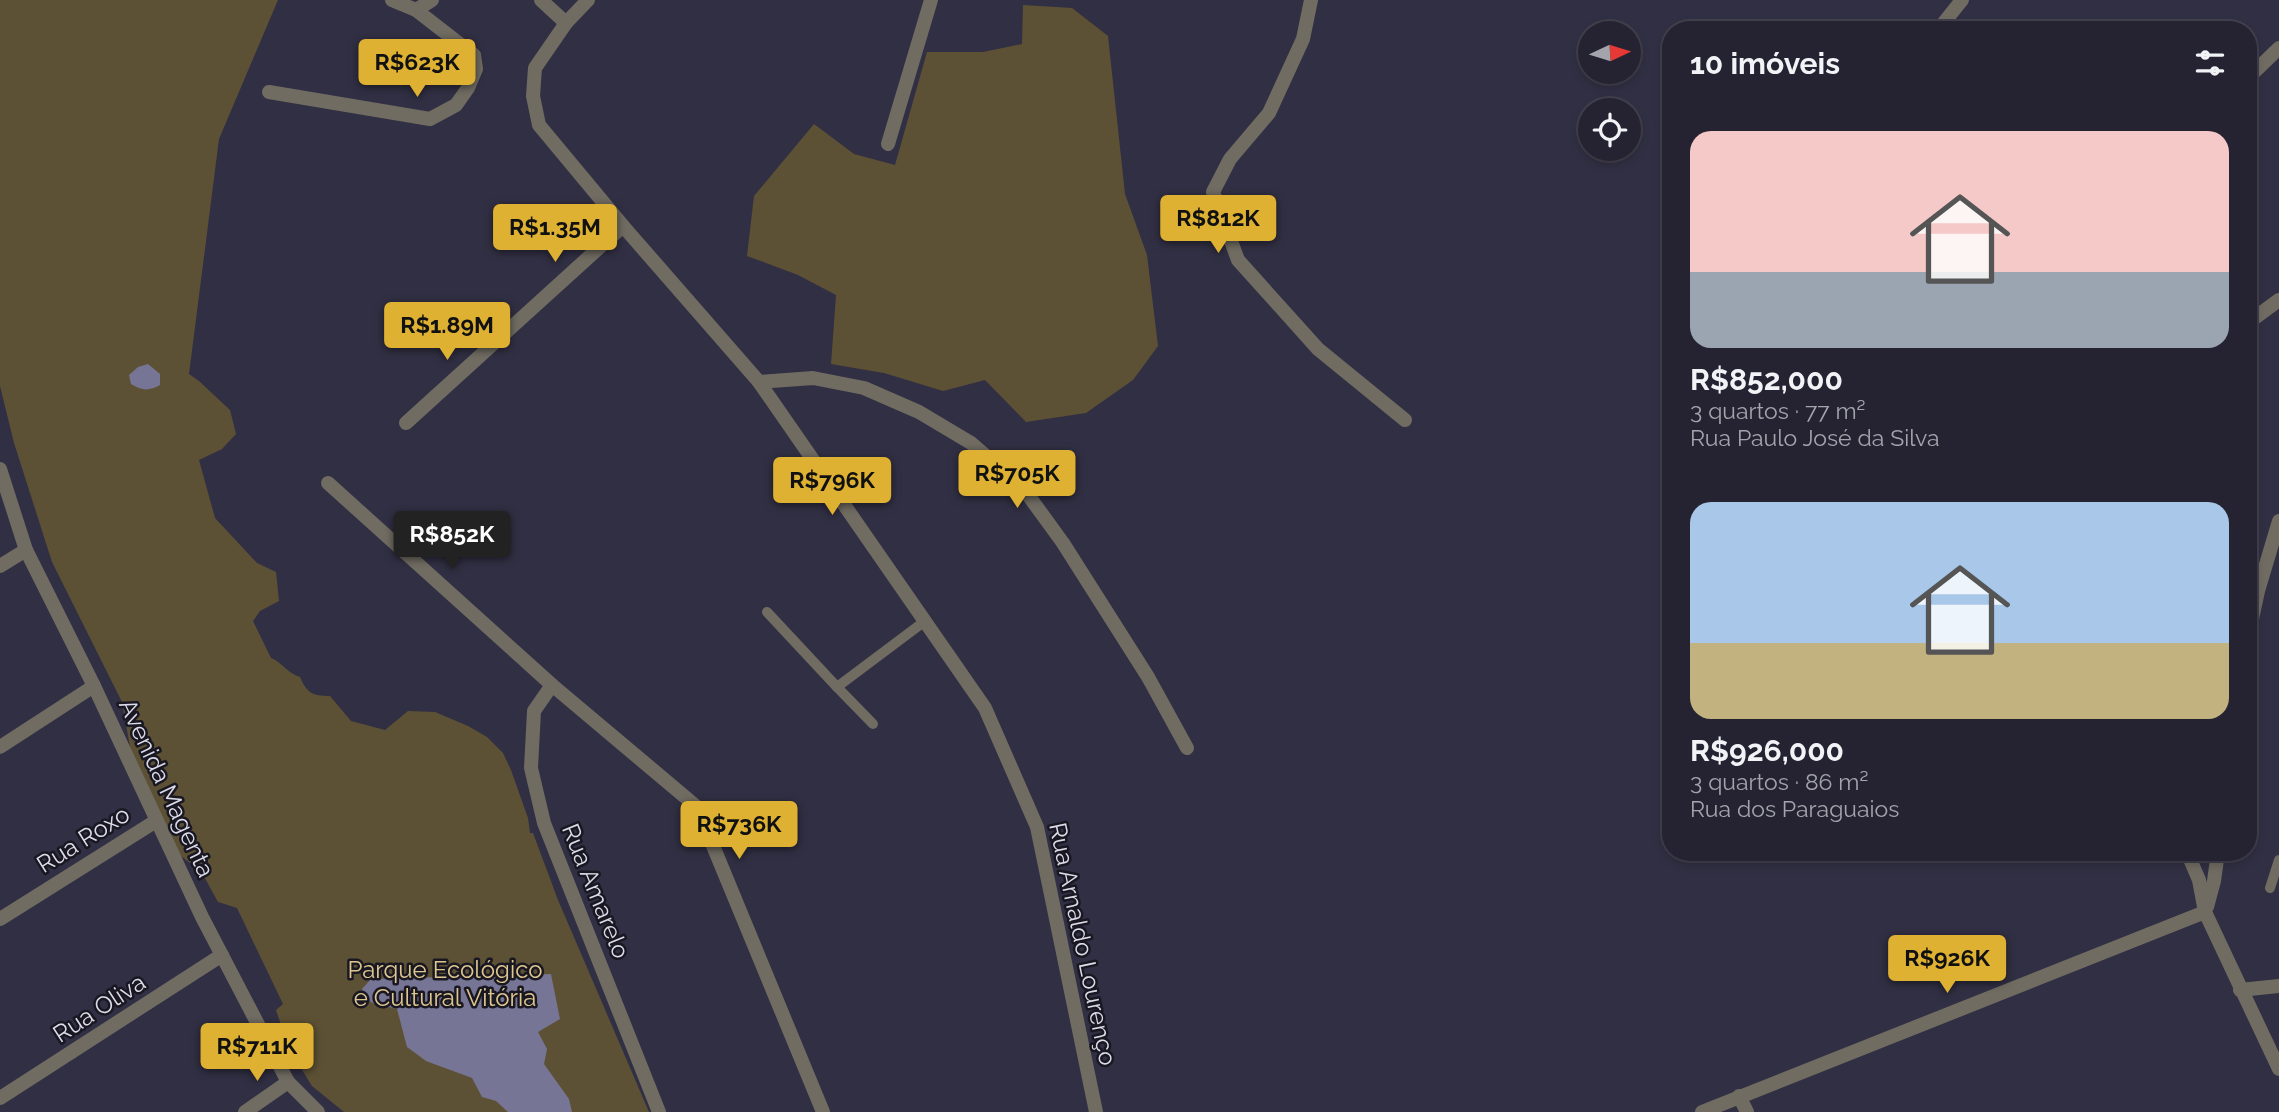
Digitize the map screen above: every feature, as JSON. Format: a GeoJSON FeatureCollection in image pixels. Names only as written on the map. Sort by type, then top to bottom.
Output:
{"type":"FeatureCollection","features":[{"type":"Feature","properties":{"kind":"street"},"geometry":{"type":"LineString","coordinates":[[269,92],[430,119],[456,105],[468,88],[476,69],[474,55],[416,10],[393,0]]}},
{"type":"Feature","properties":{"kind":"street"},"geometry":{"type":"LineString","coordinates":[[416,10],[432,0]]}},
{"type":"Feature","properties":{"kind":"street"},"geometry":{"type":"LineString","coordinates":[[541,0],[566,23]]}},
{"type":"Feature","properties":{"kind":"street","name":"Rua Arnaldo Lourenço"},"geometry":{"type":"LineString","coordinates":[[588,0],[566,23],[535,68],[533,96],[539,125],[759,382],[985,708],[1037,827],[1096,1112]]}},
{"type":"Feature","properties":{"kind":"street"},"geometry":{"type":"LineString","coordinates":[[888,144],[930,0]]}},
{"type":"Feature","properties":{"kind":"street"},"geometry":{"type":"LineString","coordinates":[[1311,0],[1303,39],[1269,113],[1230,159],[1213,192],[1238,260],[1318,349],[1405,420]]}},
{"type":"Feature","properties":{"kind":"street"},"geometry":{"type":"LineString","coordinates":[[1945,21],[1962,0]]}},
{"type":"Feature","properties":{"kind":"street"},"geometry":{"type":"LineString","coordinates":[[2257,69],[2279,47]]}},
{"type":"Feature","properties":{"kind":"street"},"geometry":{"type":"LineString","coordinates":[[406,423],[623,226]]}},
{"type":"Feature","properties":{"kind":"street"},"geometry":{"type":"LineString","coordinates":[[2257,316],[2279,300]]}},
{"type":"Feature","properties":{"kind":"street"},"geometry":{"type":"LineString","coordinates":[[759,382],[813,378],[864,388],[919,412],[981,452],[1023,488],[1063,543],[1148,677],[1187,748]]}},
{"type":"Feature","properties":{"kind":"street","name":"Avenida Magenta"},"geometry":{"type":"LineString","coordinates":[[0,469],[26,550],[222,955],[288,1082],[318,1112]]}},
{"type":"Feature","properties":{"kind":"street"},"geometry":{"type":"LineString","coordinates":[[328,482],[552,685],[697,807],[823,1112]]}},
{"type":"Feature","properties":{"kind":"street"},"geometry":{"type":"LineString","coordinates":[[2257,596],[2279,521]]}},
{"type":"Feature","properties":{"kind":"street"},"geometry":{"type":"LineString","coordinates":[[0,566],[26,550]]}},
{"type":"Feature","properties":{"kind":"street","name":"Rua Amarelo"},"geometry":{"type":"LineString","coordinates":[[552,685],[534,711],[531,768],[544,823],[659,1112]]}},
{"type":"Feature","properties":{"kind":"street"},"geometry":{"type":"LineString","coordinates":[[0,747],[94,687]]}},
{"type":"Feature","properties":{"kind":"street","name":"Rua Roxo"},"geometry":{"type":"LineString","coordinates":[[0,919],[156,821]]}},
{"type":"Feature","properties":{"kind":"street"},"geometry":{"type":"LineString","coordinates":[[2191,861],[2199,880],[2205,912],[2240,990],[2277,1060]]}},
{"type":"Feature","properties":{"kind":"street"},"geometry":{"type":"LineString","coordinates":[[2205,912],[2217,861]]}},
{"type":"Feature","properties":{"kind":"street"},"geometry":{"type":"LineString","coordinates":[[1702,1112],[2205,912]]}},
{"type":"Feature","properties":{"kind":"street","name":"Rua Oliva"},"geometry":{"type":"LineString","coordinates":[[0,1098],[222,955]]}},
{"type":"Feature","properties":{"kind":"street"},"geometry":{"type":"LineString","coordinates":[[2240,990],[2279,986]]}},
{"type":"Feature","properties":{"kind":"street"},"geometry":{"type":"LineString","coordinates":[[245,1112],[288,1082]]}},
{"type":"Feature","properties":{"kind":"street"},"geometry":{"type":"LineString","coordinates":[[1739,1096],[1747,1112]]}},
{"type":"Feature","properties":{"kind":"lane"},"geometry":{"type":"LineString","coordinates":[[767,612],[873,724]]}},
{"type":"Feature","properties":{"kind":"lane"},"geometry":{"type":"LineString","coordinates":[[836,687],[925,621]]}},
{"type":"Feature","properties":{"kind":"lane"},"geometry":{"type":"LineString","coordinates":[[2270,888],[2279,860]]}},
{"type":"Feature","properties":{"kind":"green space","name":"Parque Ecológico e Cultural Vitória"},"geometry":{"type":"Polygon","coordinates":[[[0,0],[278,0],[219,139],[189,374],[230,410],[236,434],[222,449],[199,460],[215,518],[257,563],[276,572],[279,601],[260,611],[253,621],[271,658],[300,677],[308,690],[314,694],[330,696],[351,721],[385,730],[408,711],[435,712],[487,737],[503,753],[528,818],[530,833],[533,833],[558,900],[649,1112],[344,1112],[312,1086],[289,1049],[276,1010],[283,1004],[237,908],[218,902],[201,871],[163,843],[135,775],[122,702],[52,562],[14,443],[0,386],[0,0]]]}},
{"type":"Feature","properties":{"kind":"green space"},"geometry":{"type":"Polygon","coordinates":[[[1023,5],[1072,8],[1108,36],[1125,194],[1147,255],[1158,346],[1133,380],[1086,413],[1026,422],[985,380],[943,391],[884,373],[831,364],[836,295],[798,275],[747,256],[754,196],[814,124],[854,154],[895,165],[927,52],[983,52],[1022,44],[1023,5]]]}},
{"type":"Feature","properties":{"kind":"water"},"geometry":{"type":"Polygon","coordinates":[[[148,364],[160,374],[160,385],[146,389],[131,384],[129,375],[138,367],[148,364]]]}},
{"type":"Feature","properties":{"kind":"water"},"geometry":{"type":"Polygon","coordinates":[[[551,974],[560,1019],[538,1032],[547,1049],[544,1064],[569,1099],[572,1112],[508,1112],[496,1101],[482,1097],[472,1078],[426,1061],[407,1047],[397,1009],[371,1002],[362,989],[371,979],[551,974]]]}}]}
